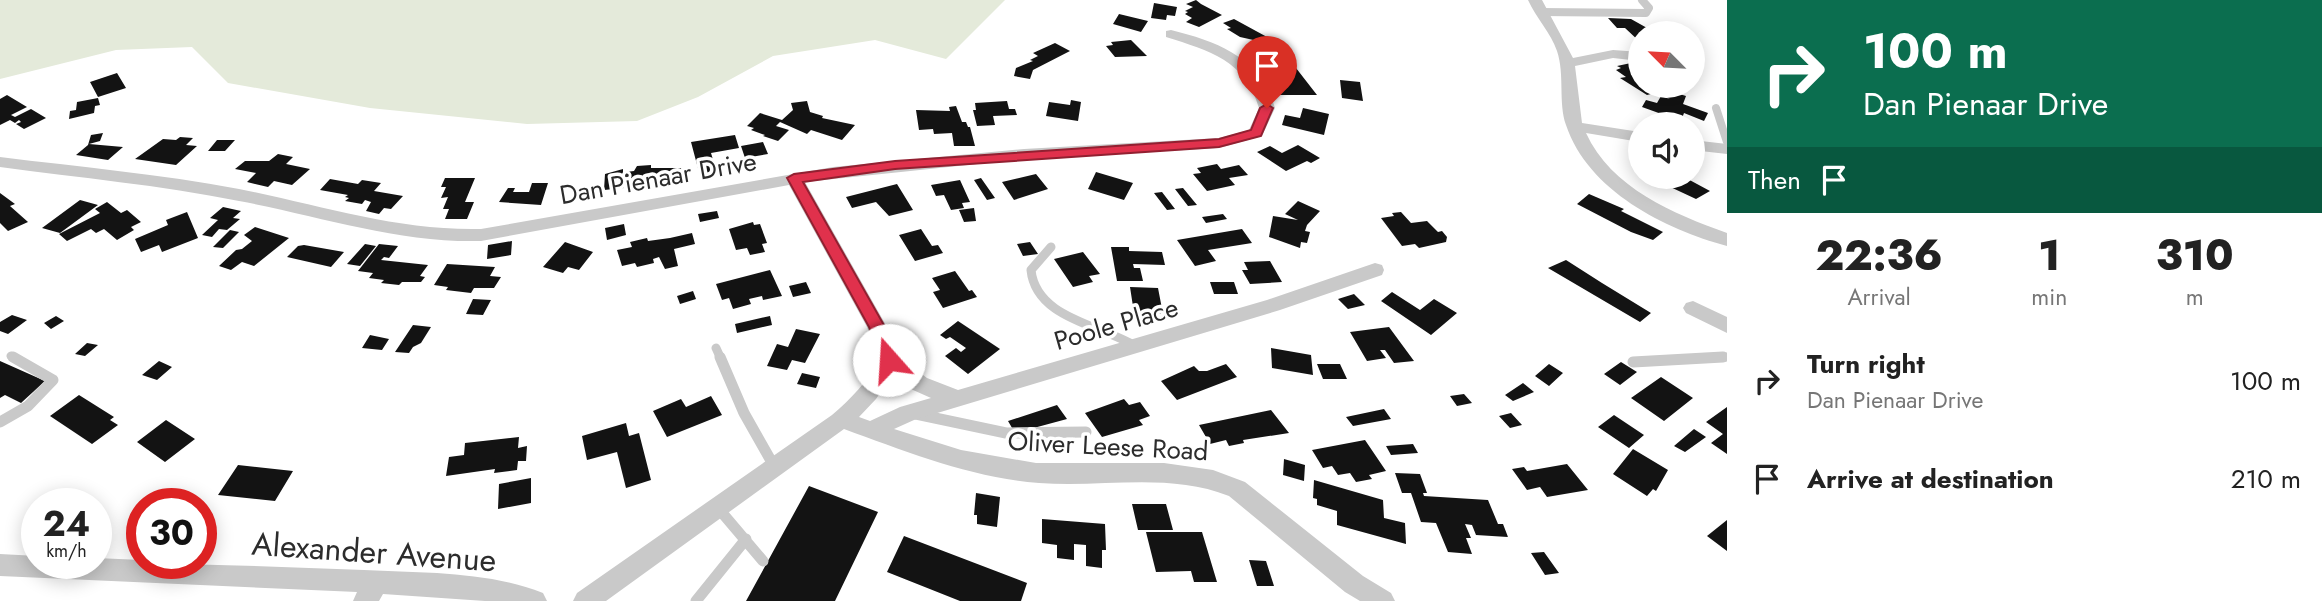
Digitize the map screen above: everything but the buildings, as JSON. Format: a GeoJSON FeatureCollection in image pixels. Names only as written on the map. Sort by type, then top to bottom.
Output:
{"type":"FeatureCollection","features":[{"type":"Feature","properties":{"kind":"street"},"geometry":{"type":"LineString","coordinates":[[1538,6],[1562,46],[1567,63],[1575,127],[1582,145],[1598,167],[1622,186],[1687,224],[1727,240]]}},
{"type":"Feature","properties":{"kind":"street","name":"Dan Pienaar Drive"},"geometry":{"type":"LineString","coordinates":[[0,162],[211,190],[390,229],[455,237],[481,235],[794,178],[895,165],[1219,143],[1256,133],[1267,108],[1258,81],[1246,67],[1228,54],[1171,34]]}},
{"type":"Feature","properties":{"kind":"street"},"geometry":{"type":"LineString","coordinates":[[1567,63],[1607,55],[1628,56]]}},
{"type":"Feature","properties":{"kind":"street"},"geometry":{"type":"LineString","coordinates":[[1575,127],[1628,135]]}},
{"type":"Feature","properties":{"kind":"street"},"geometry":{"type":"LineString","coordinates":[[1705,146],[1727,149]]}},
{"type":"Feature","properties":{"kind":"street"},"geometry":{"type":"LineString","coordinates":[[794,178],[877,327],[889,360],[907,379],[923,388],[958,398]]}},
{"type":"Feature","properties":{"kind":"street","name":"Poole Place"},"geometry":{"type":"LineString","coordinates":[[871,430],[908,413],[1273,305],[1376,270]]}},
{"type":"Feature","properties":{"kind":"street"},"geometry":{"type":"LineString","coordinates":[[1693,308],[1727,326]]}},
{"type":"Feature","properties":{"kind":"street"},"geometry":{"type":"LineString","coordinates":[[586,601],[841,419],[877,385],[889,360]]}},
{"type":"Feature","properties":{"kind":"street","name":"Oliver Leese Road"},"geometry":{"type":"LineString","coordinates":[[841,419],[975,463],[1008,470],[1041,473],[1198,474],[1220,481],[1237,489],[1354,584],[1382,601]]}},
{"type":"Feature","properties":{"kind":"street","name":"Alexander Avenue"},"geometry":{"type":"LineString","coordinates":[[0,565],[371,591],[489,590],[534,601]]}},
{"type":"Feature","properties":{"kind":"lane"},"geometry":{"type":"LineString","coordinates":[[1538,6],[1650,11],[1642,0]]}},
{"type":"Feature","properties":{"kind":"lane"},"geometry":{"type":"LineString","coordinates":[[1716,108],[1727,142]]}},
{"type":"Feature","properties":{"kind":"lane"},"geometry":{"type":"LineString","coordinates":[[1051,247],[1031,270],[1037,288],[1051,307],[1083,326],[1118,336],[1135,346]]}},
{"type":"Feature","properties":{"kind":"lane"},"geometry":{"type":"LineString","coordinates":[[716,348],[744,413],[774,466]]}},
{"type":"Feature","properties":{"kind":"lane"},"geometry":{"type":"LineString","coordinates":[[0,422],[28,405],[53,380],[11,356]]}},
{"type":"Feature","properties":{"kind":"lane"},"geometry":{"type":"LineString","coordinates":[[1633,362],[1727,357]]}},
{"type":"Feature","properties":{"kind":"lane"},"geometry":{"type":"LineString","coordinates":[[908,413],[1006,433],[1086,432]]}},
{"type":"Feature","properties":{"kind":"lane"},"geometry":{"type":"LineString","coordinates":[[718,507],[763,561]]}},
{"type":"Feature","properties":{"kind":"lane"},"geometry":{"type":"LineString","coordinates":[[696,601],[746,538]]}},
{"type":"Feature","properties":{"kind":"green space"},"geometry":{"type":"Polygon","coordinates":[[[0,0],[1005,0],[946,59],[875,40],[773,56],[698,97],[637,121],[527,124],[370,108],[228,83],[192,47],[116,50],[0,79],[0,0]]]}},
{"type":"Feature","properties":{"kind":"route"},"geometry":{"type":"LineString","coordinates":[[889,360],[877,327],[794,178],[895,165],[1024,154],[1219,143],[1242,139],[1256,133],[1267,108]]}}]}
